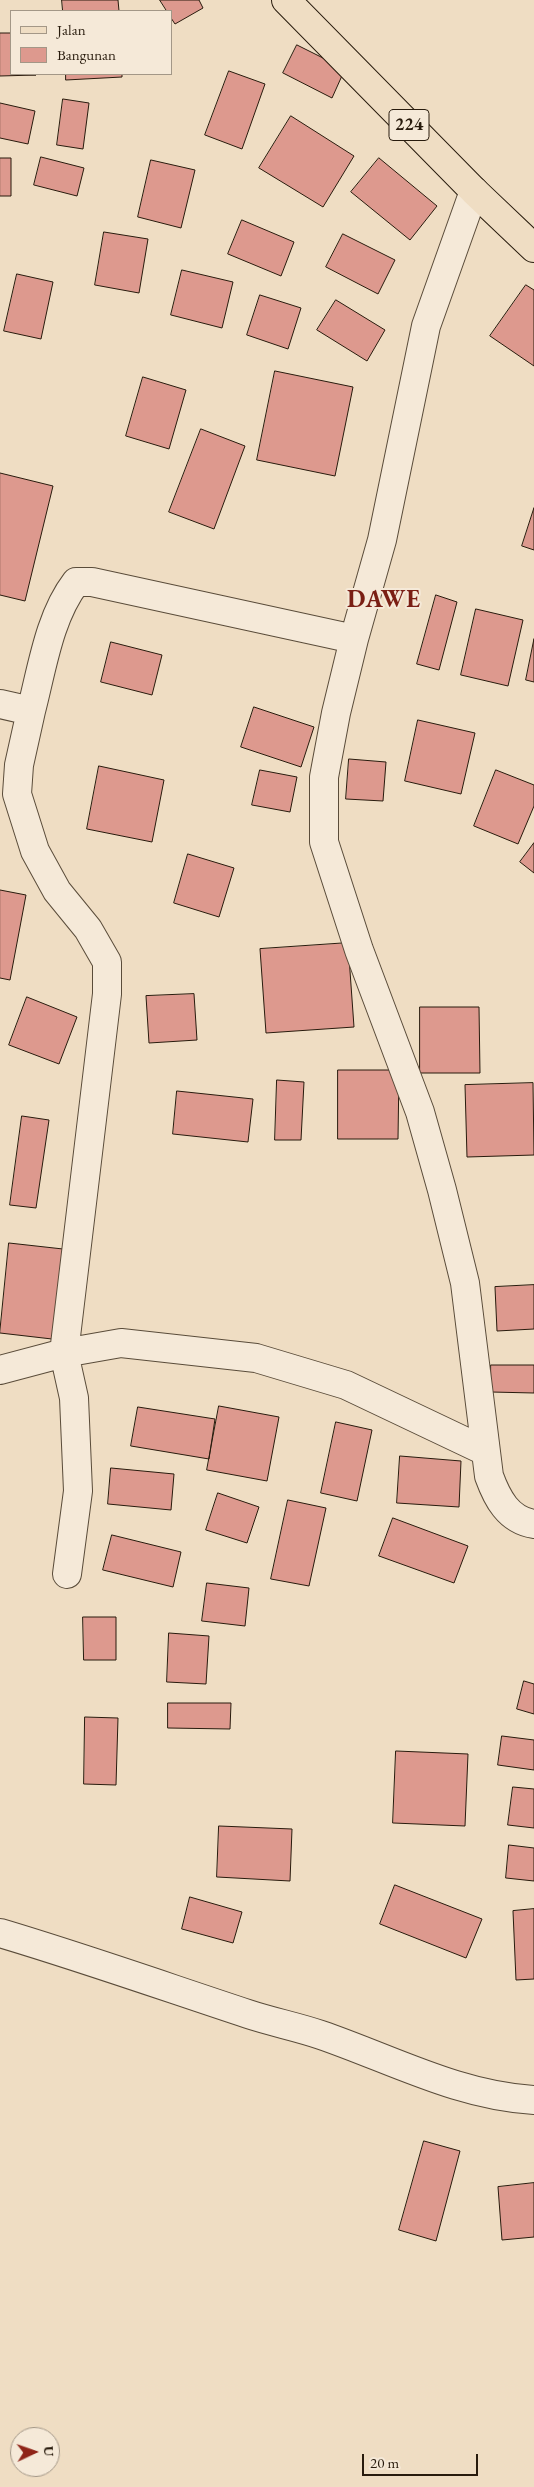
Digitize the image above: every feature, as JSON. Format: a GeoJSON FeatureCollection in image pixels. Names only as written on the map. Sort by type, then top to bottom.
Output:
{"type":"FeatureCollection","features":[{"type":"Feature","properties":{"kind":"main road","name":"224"},"geometry":{"type":"LineString","coordinates":[[286,0],[474,191],[534,248]]}},
{"type":"Feature","properties":{"kind":"street"},"geometry":{"type":"LineString","coordinates":[[474,191],[426,326],[382,540],[354,639],[336,713],[324,777],[324,842],[359,950],[420,1112],[442,1190],[465,1283],[488,1476],[506,1510],[526,1522],[534,1524]]}},
{"type":"Feature","properties":{"kind":"street"},"geometry":{"type":"LineString","coordinates":[[68,1574],[78,1491],[74,1398],[64,1353],[72,1272],[107,994],[107,962],[88,929],[52,883],[35,851],[17,794],[19,765],[49,639],[67,593],[76,582],[92,582],[354,639]]}},
{"type":"Feature","properties":{"kind":"street"},"geometry":{"type":"LineString","coordinates":[[0,704],[31,712]]}},
{"type":"Feature","properties":{"kind":"street"},"geometry":{"type":"LineString","coordinates":[[0,1370],[64,1353],[121,1343],[256,1358],[346,1385],[485,1451]]}},
{"type":"Feature","properties":{"kind":"street"},"geometry":{"type":"LineString","coordinates":[[0,1933],[112,1968],[251,2015],[318,2034],[378,2055],[441,2081],[504,2098],[534,2100]]}},
{"type":"Feature","properties":{"kind":"building"},"geometry":{"type":"Polygon","coordinates":[[[62,0],[118,0],[119,10],[63,10],[62,0]]]}},
{"type":"Feature","properties":{"kind":"building"},"geometry":{"type":"Polygon","coordinates":[[[160,0],[199,0],[203,8],[175,24],[172,20],[172,10],[166,10],[160,0]]]}},
{"type":"Feature","properties":{"kind":"building"},"geometry":{"type":"Polygon","coordinates":[[[0,33],[10,33],[10,75],[36,75],[0,76],[0,33]]]}},
{"type":"Feature","properties":{"kind":"building"},"geometry":{"type":"Polygon","coordinates":[[[297,45],[345,69],[332,98],[283,73],[297,45]]]}},
{"type":"Feature","properties":{"kind":"building"},"geometry":{"type":"Polygon","coordinates":[[[229,71],[265,84],[242,149],[205,135],[229,71]]]}},
{"type":"Feature","properties":{"kind":"building"},"geometry":{"type":"Polygon","coordinates":[[[66,75],[122,75],[122,77],[66,80],[66,75]]]}},
{"type":"Feature","properties":{"kind":"building"},"geometry":{"type":"Polygon","coordinates":[[[63,99],[89,103],[83,149],[57,145],[63,99]]]}},
{"type":"Feature","properties":{"kind":"building"},"geometry":{"type":"Polygon","coordinates":[[[0,103],[35,111],[28,144],[0,138],[0,103]]]}},
{"type":"Feature","properties":{"kind":"building"},"geometry":{"type":"Polygon","coordinates":[[[291,116],[354,156],[323,207],[259,168],[291,116]]]}},
{"type":"Feature","properties":{"kind":"building"},"geometry":{"type":"Polygon","coordinates":[[[41,157],[84,168],[77,196],[34,185],[41,157]]]}},
{"type":"Feature","properties":{"kind":"building"},"geometry":{"type":"Polygon","coordinates":[[[0,158],[11,158],[11,196],[0,196],[0,158]]]}},
{"type":"Feature","properties":{"kind":"building"},"geometry":{"type":"Polygon","coordinates":[[[379,158],[437,206],[410,240],[351,192],[379,158]]]}},
{"type":"Feature","properties":{"kind":"building"},"geometry":{"type":"Polygon","coordinates":[[[151,160],[195,170],[181,228],[138,217],[151,160]]]}},
{"type":"Feature","properties":{"kind":"building"},"geometry":{"type":"Polygon","coordinates":[[[242,220],[294,242],[281,276],[228,254],[242,220]]]}},
{"type":"Feature","properties":{"kind":"building"},"geometry":{"type":"Polygon","coordinates":[[[104,232],[148,239],[139,293],[95,285],[104,232]]]}},
{"type":"Feature","properties":{"kind":"building"},"geometry":{"type":"Polygon","coordinates":[[[343,234],[395,260],[378,294],[326,267],[343,234]]]}},
{"type":"Feature","properties":{"kind":"building"},"geometry":{"type":"Polygon","coordinates":[[[182,270],[233,282],[222,328],[171,315],[182,270]]]}},
{"type":"Feature","properties":{"kind":"building"},"geometry":{"type":"Polygon","coordinates":[[[17,274],[53,282],[41,339],[4,331],[17,274]]]}},
{"type":"Feature","properties":{"kind":"building"},"geometry":{"type":"Polygon","coordinates":[[[526,285],[534,290],[534,366],[490,336],[526,285]]]}},
{"type":"Feature","properties":{"kind":"building"},"geometry":{"type":"Polygon","coordinates":[[[260,295],[301,308],[288,349],[247,335],[260,295]]]}},
{"type":"Feature","properties":{"kind":"building"},"geometry":{"type":"Polygon","coordinates":[[[336,300],[385,330],[367,361],[317,330],[336,300]]]}},
{"type":"Feature","properties":{"kind":"building"},"geometry":{"type":"Polygon","coordinates":[[[275,371],[353,387],[335,476],[257,460],[275,371]]]}},
{"type":"Feature","properties":{"kind":"building"},"geometry":{"type":"Polygon","coordinates":[[[143,377],[186,390],[169,449],[126,436],[143,377]]]}},
{"type":"Feature","properties":{"kind":"building"},"geometry":{"type":"Polygon","coordinates":[[[201,429],[245,446],[214,529],[169,512],[201,429]]]}},
{"type":"Feature","properties":{"kind":"building"},"geometry":{"type":"Polygon","coordinates":[[[0,473],[53,486],[25,601],[0,595],[0,473]]]}},
{"type":"Feature","properties":{"kind":"building"},"geometry":{"type":"Polygon","coordinates":[[[534,508],[534,550],[522,546],[534,508]]]}},
{"type":"Feature","properties":{"kind":"building"},"geometry":{"type":"Polygon","coordinates":[[[436,595],[457,602],[439,670],[417,664],[436,595]]]}},
{"type":"Feature","properties":{"kind":"building"},"geometry":{"type":"Polygon","coordinates":[[[476,609],[523,620],[508,686],[461,675],[476,609]]]}},
{"type":"Feature","properties":{"kind":"building"},"geometry":{"type":"Polygon","coordinates":[[[534,639],[534,682],[526,680],[534,639]]]}},
{"type":"Feature","properties":{"kind":"building"},"geometry":{"type":"Polygon","coordinates":[[[111,642],[162,655],[152,695],[101,682],[111,642]]]}},
{"type":"Feature","properties":{"kind":"building"},"geometry":{"type":"Polygon","coordinates":[[[254,707],[314,727],[301,767],[241,747],[254,707]]]}},
{"type":"Feature","properties":{"kind":"building"},"geometry":{"type":"Polygon","coordinates":[[[418,720],[475,733],[461,794],[405,781],[418,720]]]}},
{"type":"Feature","properties":{"kind":"building"},"geometry":{"type":"Polygon","coordinates":[[[349,759],[386,762],[383,801],[346,799],[349,759]]]}},
{"type":"Feature","properties":{"kind":"building"},"geometry":{"type":"Polygon","coordinates":[[[99,766],[164,780],[152,842],[87,829],[99,766]]]}},
{"type":"Feature","properties":{"kind":"building"},"geometry":{"type":"Polygon","coordinates":[[[260,770],[297,777],[290,812],[252,805],[260,770]]]}},
{"type":"Feature","properties":{"kind":"building"},"geometry":{"type":"Polygon","coordinates":[[[496,770],[534,785],[534,806],[518,844],[474,826],[496,770]]]}},
{"type":"Feature","properties":{"kind":"building"},"geometry":{"type":"Polygon","coordinates":[[[534,843],[534,873],[520,862],[534,843]]]}},
{"type":"Feature","properties":{"kind":"building"},"geometry":{"type":"Polygon","coordinates":[[[188,854],[234,868],[219,917],[174,903],[188,854]]]}},
{"type":"Feature","properties":{"kind":"building"},"geometry":{"type":"Polygon","coordinates":[[[0,890],[26,895],[10,980],[0,978],[0,890]]]}},
{"type":"Feature","properties":{"kind":"building"},"geometry":{"type":"Polygon","coordinates":[[[348,943],[354,1027],[266,1033],[260,949],[348,943]]]}},
{"type":"Feature","properties":{"kind":"building"},"geometry":{"type":"Polygon","coordinates":[[[194,994],[197,1040],[149,1043],[146,996],[194,994]]]}},
{"type":"Feature","properties":{"kind":"building"},"geometry":{"type":"Polygon","coordinates":[[[27,997],[77,1017],[59,1064],[9,1045],[27,997]]]}},
{"type":"Feature","properties":{"kind":"building"},"geometry":{"type":"Polygon","coordinates":[[[420,1007],[479,1007],[480,1073],[420,1073],[420,1007]]]}},
{"type":"Feature","properties":{"kind":"building"},"geometry":{"type":"Polygon","coordinates":[[[338,1070],[399,1070],[398,1139],[338,1139],[338,1070]]]}},
{"type":"Feature","properties":{"kind":"building"},"geometry":{"type":"Polygon","coordinates":[[[277,1080],[304,1082],[301,1140],[275,1140],[277,1080]]]}},
{"type":"Feature","properties":{"kind":"building"},"geometry":{"type":"Polygon","coordinates":[[[533,1083],[534,1155],[467,1157],[465,1085],[533,1083]]]}},
{"type":"Feature","properties":{"kind":"building"},"geometry":{"type":"Polygon","coordinates":[[[177,1091],[253,1099],[248,1142],[173,1134],[177,1091]]]}},
{"type":"Feature","properties":{"kind":"building"},"geometry":{"type":"Polygon","coordinates":[[[22,1116],[49,1120],[36,1208],[10,1205],[22,1116]]]}},
{"type":"Feature","properties":{"kind":"building"},"geometry":{"type":"Polygon","coordinates":[[[9,1243],[63,1249],[52,1339],[0,1333],[9,1243]]]}},
{"type":"Feature","properties":{"kind":"building"},"geometry":{"type":"Polygon","coordinates":[[[534,1285],[534,1329],[497,1331],[495,1287],[534,1285]]]}},
{"type":"Feature","properties":{"kind":"building"},"geometry":{"type":"Polygon","coordinates":[[[491,1365],[534,1365],[534,1393],[491,1392],[491,1365]]]}},
{"type":"Feature","properties":{"kind":"building"},"geometry":{"type":"Polygon","coordinates":[[[219,1406],[279,1417],[267,1481],[207,1470],[219,1406]]]}},
{"type":"Feature","properties":{"kind":"building"},"geometry":{"type":"Polygon","coordinates":[[[138,1407],[215,1419],[209,1459],[131,1446],[138,1407]]]}},
{"type":"Feature","properties":{"kind":"building"},"geometry":{"type":"Polygon","coordinates":[[[336,1422],[372,1430],[357,1501],[321,1493],[336,1422]]]}},
{"type":"Feature","properties":{"kind":"building"},"geometry":{"type":"Polygon","coordinates":[[[400,1456],[461,1461],[459,1507],[397,1503],[400,1456]]]}},
{"type":"Feature","properties":{"kind":"building"},"geometry":{"type":"Polygon","coordinates":[[[111,1468],[174,1474],[171,1510],[108,1504],[111,1468]]]}},
{"type":"Feature","properties":{"kind":"building"},"geometry":{"type":"Polygon","coordinates":[[[218,1493],[259,1507],[247,1543],[206,1530],[218,1493]]]}},
{"type":"Feature","properties":{"kind":"building"},"geometry":{"type":"Polygon","coordinates":[[[288,1500],[326,1508],[309,1586],[271,1579],[288,1500]]]}},
{"type":"Feature","properties":{"kind":"building"},"geometry":{"type":"Polygon","coordinates":[[[393,1518],[468,1546],[454,1583],[379,1556],[393,1518]]]}},
{"type":"Feature","properties":{"kind":"building"},"geometry":{"type":"Polygon","coordinates":[[[112,1535],[181,1552],[173,1587],[103,1570],[112,1535]]]}},
{"type":"Feature","properties":{"kind":"building"},"geometry":{"type":"Polygon","coordinates":[[[207,1583],[249,1588],[245,1626],[202,1621],[207,1583]]]}},
{"type":"Feature","properties":{"kind":"building"},"geometry":{"type":"Polygon","coordinates":[[[83,1617],[116,1617],[116,1660],[84,1660],[83,1617]]]}},
{"type":"Feature","properties":{"kind":"building"},"geometry":{"type":"Polygon","coordinates":[[[169,1633],[209,1636],[206,1684],[167,1682],[169,1633]]]}},
{"type":"Feature","properties":{"kind":"building"},"geometry":{"type":"Polygon","coordinates":[[[524,1681],[534,1684],[534,1714],[517,1709],[524,1681]]]}},
{"type":"Feature","properties":{"kind":"building"},"geometry":{"type":"Polygon","coordinates":[[[168,1703],[231,1703],[230,1729],[168,1728],[168,1703]]]}},
{"type":"Feature","properties":{"kind":"building"},"geometry":{"type":"Polygon","coordinates":[[[85,1717],[118,1718],[116,1785],[84,1784],[85,1717]]]}},
{"type":"Feature","properties":{"kind":"building"},"geometry":{"type":"Polygon","coordinates":[[[502,1736],[534,1740],[534,1770],[498,1765],[502,1736]]]}},
{"type":"Feature","properties":{"kind":"building"},"geometry":{"type":"Polygon","coordinates":[[[396,1751],[468,1754],[465,1826],[393,1823],[396,1751]]]}},
{"type":"Feature","properties":{"kind":"building"},"geometry":{"type":"Polygon","coordinates":[[[513,1787],[534,1789],[534,1828],[508,1825],[513,1787]]]}},
{"type":"Feature","properties":{"kind":"building"},"geometry":{"type":"Polygon","coordinates":[[[219,1826],[292,1829],[290,1881],[217,1877],[219,1826]]]}},
{"type":"Feature","properties":{"kind":"building"},"geometry":{"type":"Polygon","coordinates":[[[509,1845],[534,1848],[534,1881],[506,1878],[509,1845]]]}},
{"type":"Feature","properties":{"kind":"building"},"geometry":{"type":"Polygon","coordinates":[[[395,1885],[482,1919],[466,1958],[380,1924],[395,1885]]]}},
{"type":"Feature","properties":{"kind":"building"},"geometry":{"type":"Polygon","coordinates":[[[190,1897],[242,1912],[233,1943],[182,1929],[190,1897]]]}},
{"type":"Feature","properties":{"kind":"building"},"geometry":{"type":"Polygon","coordinates":[[[534,1909],[534,1979],[516,1980],[513,1911],[534,1909]]]}},
{"type":"Feature","properties":{"kind":"building"},"geometry":{"type":"Polygon","coordinates":[[[424,2141],[460,2151],[436,2241],[399,2230],[424,2141]]]}},
{"type":"Feature","properties":{"kind":"building"},"geometry":{"type":"Polygon","coordinates":[[[534,2183],[534,2237],[502,2240],[498,2187],[534,2183]]]}},
{"type":"Feature","properties":{"kind":"district","name":"DAWE"},"geometry":{"type":"Point","coordinates":[384,600]}}]}
